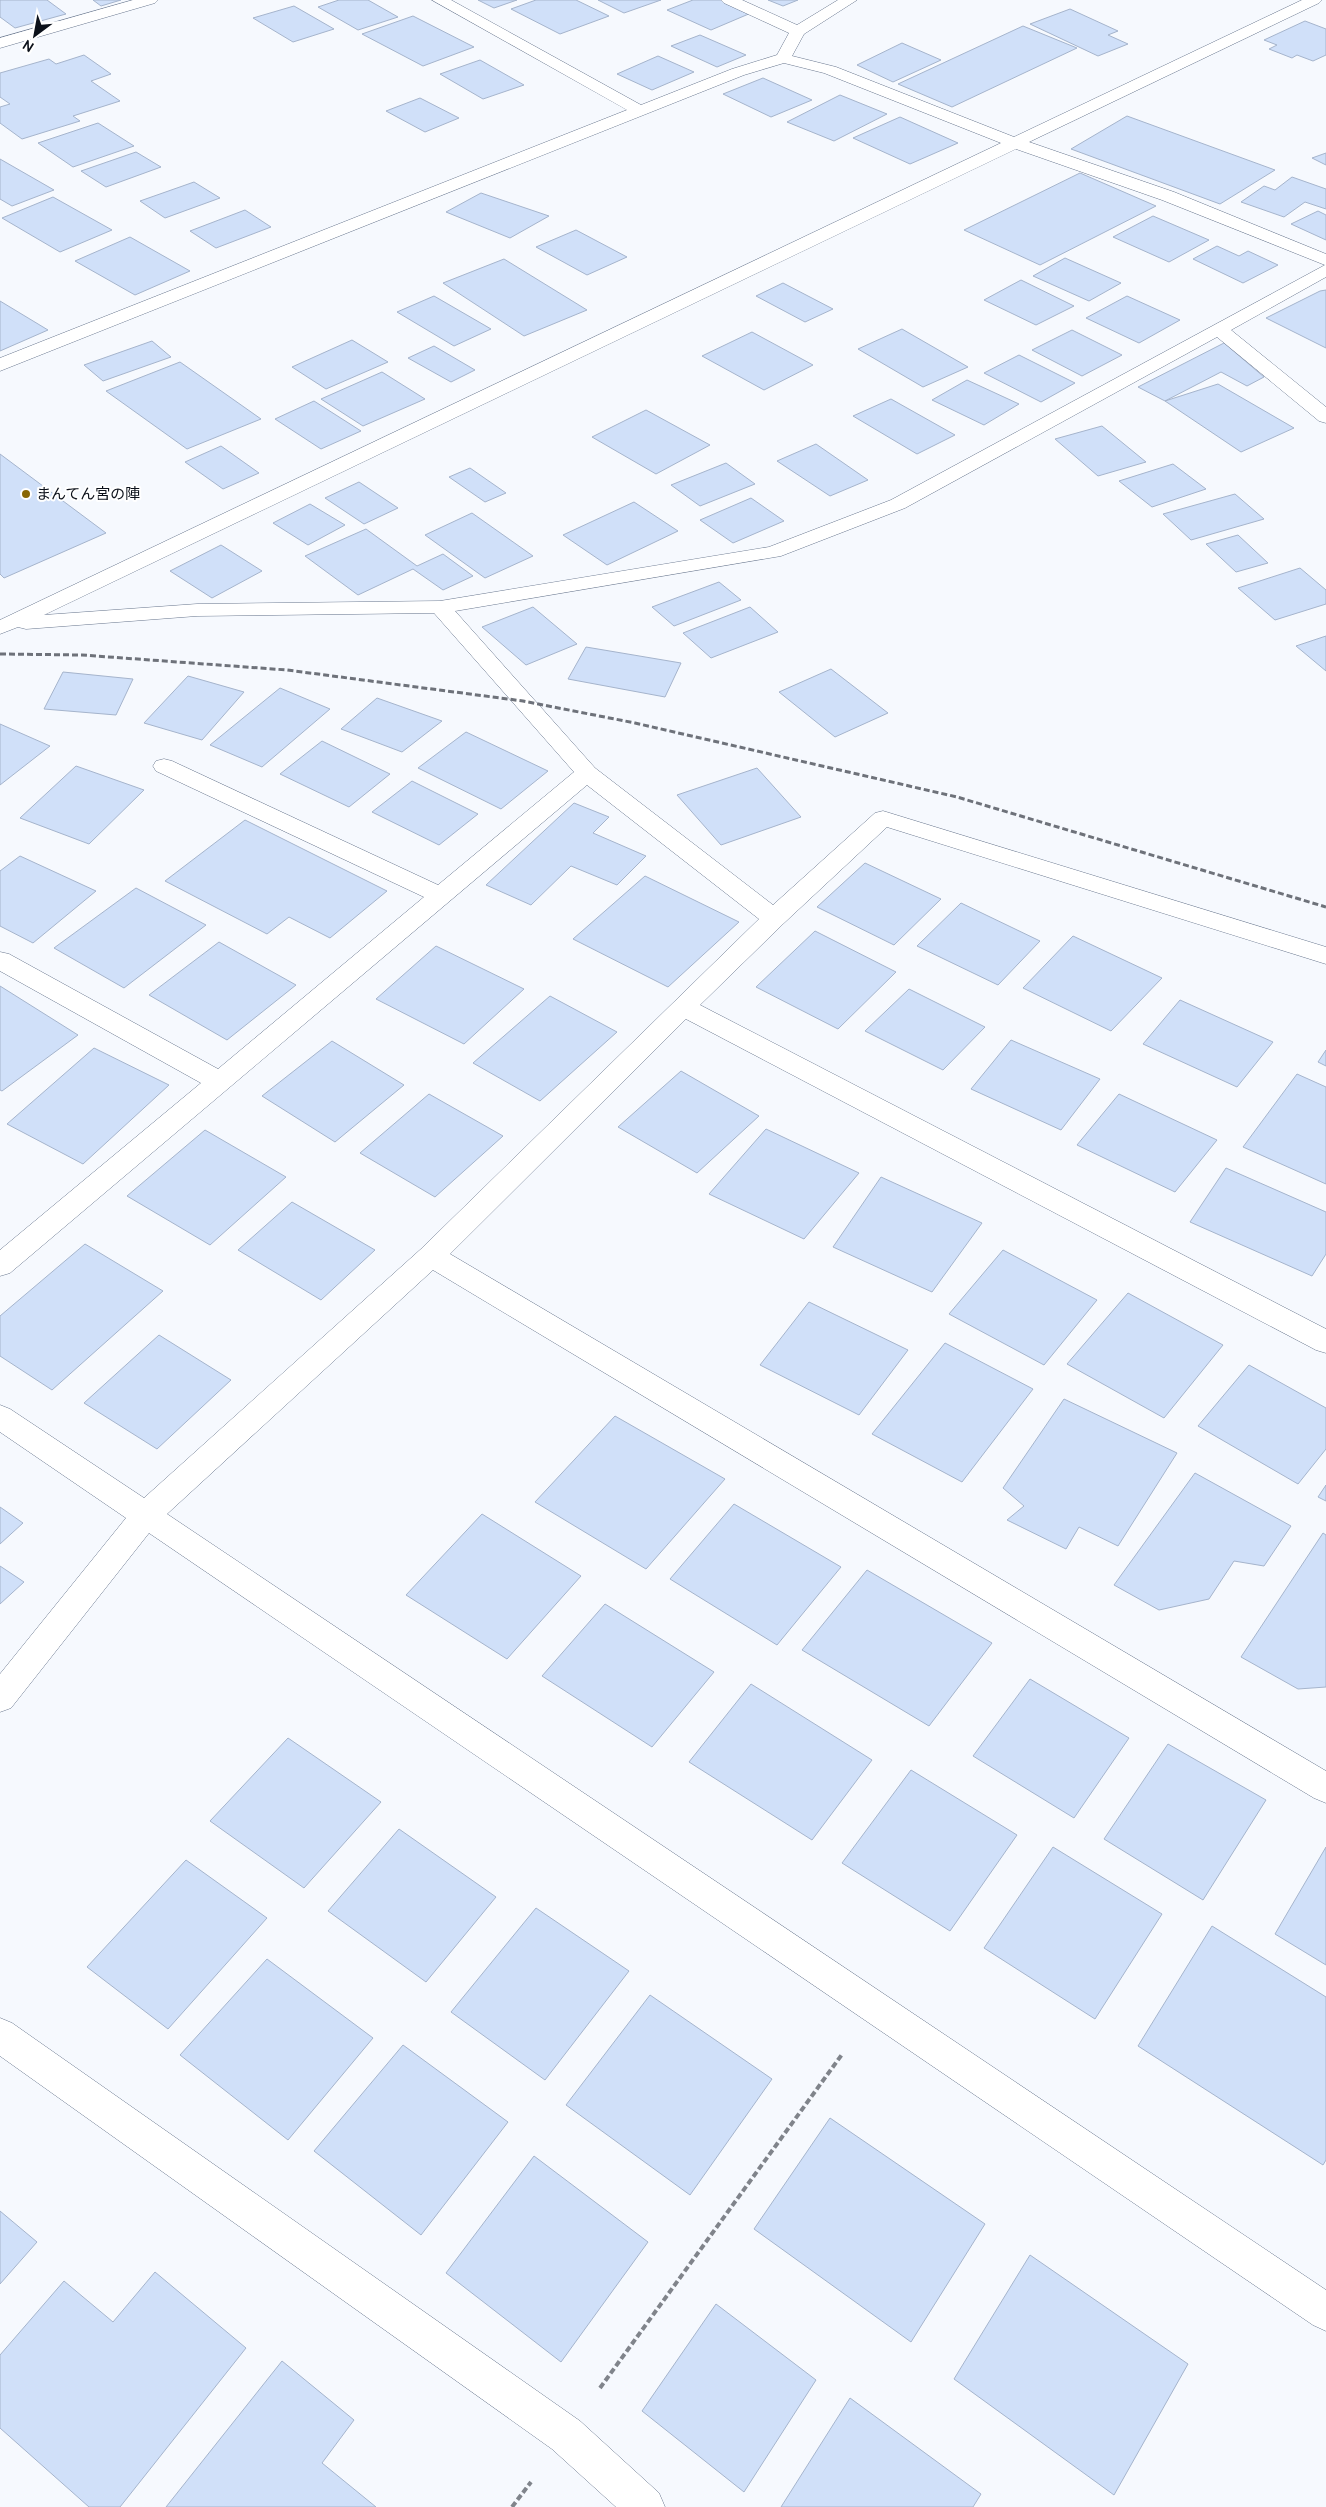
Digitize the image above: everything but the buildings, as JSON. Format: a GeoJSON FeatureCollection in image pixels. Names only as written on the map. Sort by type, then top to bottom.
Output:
{"type":"FeatureCollection","features":[{"type":"Feature","properties":{"kind":"street"},"geometry":{"type":"LineString","coordinates":[[0,43],[150,0]]}},
{"type":"Feature","properties":{"kind":"street"},"geometry":{"type":"LineString","coordinates":[[440,0],[640,111]]}},
{"type":"Feature","properties":{"kind":"street"},"geometry":{"type":"LineString","coordinates":[[729,0],[798,31]]}},
{"type":"Feature","properties":{"kind":"street"},"geometry":{"type":"LineString","coordinates":[[783,58],[798,31],[849,0]]}},
{"type":"Feature","properties":{"kind":"street"},"geometry":{"type":"LineString","coordinates":[[3,623],[1314,0]]}},
{"type":"Feature","properties":{"kind":"street"},"geometry":{"type":"LineString","coordinates":[[0,365],[738,72],[783,58],[830,70],[1015,143],[1168,196],[1326,260]]}},
{"type":"Feature","properties":{"kind":"street"},"geometry":{"type":"LineString","coordinates":[[3,623],[197,610],[440,607],[774,552],[898,504],[1220,330],[1326,270]]}},
{"type":"Feature","properties":{"kind":"street"},"geometry":{"type":"LineString","coordinates":[[1220,330],[1326,417]]}},
{"type":"Feature","properties":{"kind":"street"},"geometry":{"type":"LineString","coordinates":[[440,607],[587,773],[774,918]]}},
{"type":"Feature","properties":{"kind":"street"},"geometry":{"type":"LineString","coordinates":[[164,766],[441,896]]}},
{"type":"Feature","properties":{"kind":"street"},"geometry":{"type":"LineString","coordinates":[[0,1266],[587,773]]}},
{"type":"Feature","properties":{"kind":"street"},"geometry":{"type":"LineString","coordinates":[[0,1698],[145,1516],[431,1256],[774,918],[883,818],[1326,956]]}},
{"type":"Feature","properties":{"kind":"street"},"geometry":{"type":"LineString","coordinates":[[0,960],[220,1082]]}},
{"type":"Feature","properties":{"kind":"street"},"geometry":{"type":"LineString","coordinates":[[683,1007],[1326,1342]]}},
{"type":"Feature","properties":{"kind":"street"},"geometry":{"type":"LineString","coordinates":[[431,1256],[1326,1788]]}},
{"type":"Feature","properties":{"kind":"street"},"geometry":{"type":"LineString","coordinates":[[0,1417],[1326,2312]]}},
{"type":"Feature","properties":{"kind":"street"},"geometry":{"type":"LineString","coordinates":[[0,2035],[566,2435],[645,2507]]}},
{"type":"Feature","properties":{"kind":"path"},"geometry":{"type":"LineString","coordinates":[[512,2507],[876,2008]]}},
{"type":"Feature","properties":{"kind":"railway"},"geometry":{"type":"LineString","coordinates":[[0,654],[82,655],[287,670],[523,701],[635,723],[957,797],[1326,907]]}},
{"type":"Feature","properties":{"kind":"place","name":"まんてん宮の陣"},"geometry":{"type":"Point","coordinates":[26,494]}}]}
